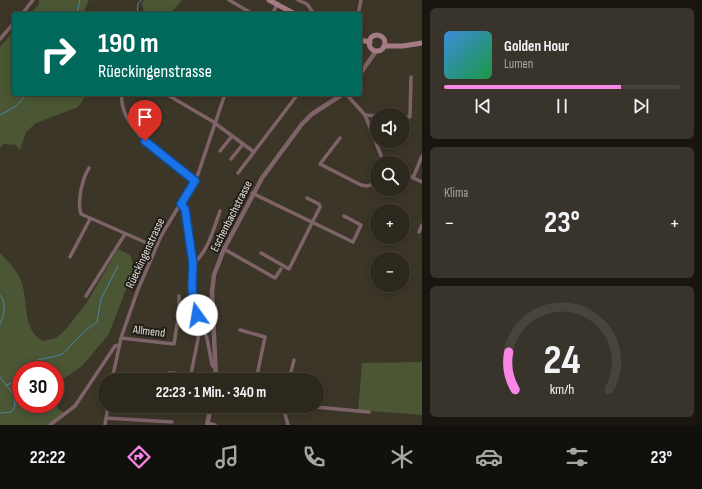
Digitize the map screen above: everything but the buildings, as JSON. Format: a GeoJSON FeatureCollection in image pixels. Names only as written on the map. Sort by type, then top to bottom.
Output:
{"type":"FeatureCollection","features":[{"type":"Feature","properties":{"kind":"main road"},"geometry":{"type":"LineString","coordinates":[[270,0],[292,12]]}},
{"type":"Feature","properties":{"kind":"main road"},"geometry":{"type":"LineString","coordinates":[[379,36],[384,40],[384,46],[381,50],[376,50],[371,48],[370,42],[373,37],[379,36]]}},
{"type":"Feature","properties":{"kind":"main road"},"geometry":{"type":"LineString","coordinates":[[362,40],[370,42]]}},
{"type":"Feature","properties":{"kind":"main road"},"geometry":{"type":"LineString","coordinates":[[384,46],[403,46],[422,43]]}},
{"type":"Feature","properties":{"kind":"street"},"geometry":{"type":"LineString","coordinates":[[24,12],[33,0]]}},
{"type":"Feature","properties":{"kind":"street"},"geometry":{"type":"LineString","coordinates":[[229,0],[250,12]]}},
{"type":"Feature","properties":{"kind":"street"},"geometry":{"type":"LineString","coordinates":[[298,0],[307,4],[313,12]]}},
{"type":"Feature","properties":{"kind":"street"},"geometry":{"type":"LineString","coordinates":[[358,12],[361,0]]}},
{"type":"Feature","properties":{"kind":"street"},"geometry":{"type":"LineString","coordinates":[[273,12],[277,5]]}},
{"type":"Feature","properties":{"kind":"street"},"geometry":{"type":"LineString","coordinates":[[0,39],[12,25]]}},
{"type":"Feature","properties":{"kind":"street"},"geometry":{"type":"LineString","coordinates":[[362,71],[376,50]]}},
{"type":"Feature","properties":{"kind":"street"},"geometry":{"type":"LineString","coordinates":[[410,117],[411,77]]}},
{"type":"Feature","properties":{"kind":"street"},"geometry":{"type":"LineString","coordinates":[[122,96],[123,108],[133,129],[145,141],[195,181]]}},
{"type":"Feature","properties":{"kind":"street"},"geometry":{"type":"LineString","coordinates":[[169,96],[215,123],[254,152]]}},
{"type":"Feature","properties":{"kind":"street","name":"Rüeckingenstrasse"},"geometry":{"type":"LineString","coordinates":[[113,373],[121,338],[156,247],[166,227],[195,181],[204,160],[224,96]]}},
{"type":"Feature","properties":{"kind":"street"},"geometry":{"type":"LineString","coordinates":[[238,173],[297,96]]}},
{"type":"Feature","properties":{"kind":"street","name":"Eschenbachstrasse"},"geometry":{"type":"LineString","coordinates":[[216,370],[212,292],[215,271],[224,249],[252,193],[302,124],[312,114],[340,96]]}},
{"type":"Feature","properties":{"kind":"street"},"geometry":{"type":"LineString","coordinates":[[348,96],[365,115],[381,156]]}},
{"type":"Feature","properties":{"kind":"street"},"geometry":{"type":"LineString","coordinates":[[365,115],[370,115]]}},
{"type":"Feature","properties":{"kind":"street"},"geometry":{"type":"LineString","coordinates":[[220,152],[232,136]]}},
{"type":"Feature","properties":{"kind":"street"},"geometry":{"type":"LineString","coordinates":[[340,138],[320,164],[361,185],[370,185]]}},
{"type":"Feature","properties":{"kind":"street"},"geometry":{"type":"LineString","coordinates":[[231,159],[243,144]]}},
{"type":"Feature","properties":{"kind":"street"},"geometry":{"type":"LineString","coordinates":[[413,178],[422,156]]}},
{"type":"Feature","properties":{"kind":"street"},"geometry":{"type":"LineString","coordinates":[[89,168],[83,179],[80,208],[81,214],[156,247]]}},
{"type":"Feature","properties":{"kind":"street"},"geometry":{"type":"LineString","coordinates":[[410,176],[422,182]]}},
{"type":"Feature","properties":{"kind":"street"},"geometry":{"type":"LineString","coordinates":[[252,193],[313,221],[353,242],[361,225],[344,216]]}},
{"type":"Feature","properties":{"kind":"street"},"geometry":{"type":"LineString","coordinates":[[260,253],[289,269],[320,205],[307,198]]}},
{"type":"Feature","properties":{"kind":"street"},"geometry":{"type":"LineString","coordinates":[[181,204],[185,209],[193,264],[193,301],[207,338],[212,365],[216,370]]}},
{"type":"Feature","properties":{"kind":"street"},"geometry":{"type":"LineString","coordinates":[[193,264],[199,259],[210,238],[220,211]]}},
{"type":"Feature","properties":{"kind":"street"},"geometry":{"type":"LineString","coordinates":[[70,257],[90,219]]}},
{"type":"Feature","properties":{"kind":"street"},"geometry":{"type":"LineString","coordinates":[[419,232],[422,226]]}},
{"type":"Feature","properties":{"kind":"street"},"geometry":{"type":"LineString","coordinates":[[86,296],[125,234]]}},
{"type":"Feature","properties":{"kind":"street"},"geometry":{"type":"LineString","coordinates":[[224,249],[275,278],[281,269]]}},
{"type":"Feature","properties":{"kind":"street","name":"Allmend"},"geometry":{"type":"LineString","coordinates":[[121,338],[174,344],[179,312],[179,296]]}},
{"type":"Feature","properties":{"kind":"street"},"geometry":{"type":"LineString","coordinates":[[191,373],[200,329],[202,326]]}},
{"type":"Feature","properties":{"kind":"street"},"geometry":{"type":"LineString","coordinates":[[240,330],[265,337],[257,373]]}},
{"type":"Feature","properties":{"kind":"street"},"geometry":{"type":"LineString","coordinates":[[50,425],[75,406],[115,346],[119,345]]}},
{"type":"Feature","properties":{"kind":"street"},"geometry":{"type":"LineString","coordinates":[[291,373],[294,360]]}},
{"type":"Feature","properties":{"kind":"street"},"geometry":{"type":"LineString","coordinates":[[324,408],[368,412]]}},
{"type":"Feature","properties":{"kind":"street"},"geometry":{"type":"LineString","coordinates":[[105,425],[107,413]]}},
{"type":"Feature","properties":{"kind":"street"},"geometry":{"type":"LineString","coordinates":[[209,413],[207,424],[215,425]]}},
{"type":"Feature","properties":{"kind":"street"},"geometry":{"type":"LineString","coordinates":[[285,413],[288,425]]}},
{"type":"Feature","properties":{"kind":"street"},"geometry":{"type":"LineString","coordinates":[[106,418],[172,422]]}},
{"type":"Feature","properties":{"kind":"green space"},"geometry":{"type":"Polygon","coordinates":[[[39,0],[89,0],[84,12],[32,12],[39,4],[39,0]]]}},
{"type":"Feature","properties":{"kind":"green space"},"geometry":{"type":"Polygon","coordinates":[[[146,0],[182,0],[172,12],[144,12],[142,2],[146,0]]]}},
{"type":"Feature","properties":{"kind":"green space"},"geometry":{"type":"Polygon","coordinates":[[[12,33],[12,96],[86,96],[78,107],[36,123],[26,132],[20,150],[16,145],[3,144],[0,148],[0,47],[12,33]]]}},
{"type":"Feature","properties":{"kind":"green space"},"geometry":{"type":"Polygon","coordinates":[[[118,249],[130,255],[133,264],[132,273],[109,334],[82,366],[64,379],[64,361],[12,361],[12,413],[64,413],[48,425],[0,425],[0,253],[12,266],[21,281],[28,322],[36,336],[43,341],[56,338],[65,330],[86,304],[118,249]]]}},
{"type":"Feature","properties":{"kind":"green space"},"geometry":{"type":"Polygon","coordinates":[[[422,362],[422,415],[358,410],[362,363],[422,362]]]}},
{"type":"Feature","properties":{"kind":"waterway"},"geometry":{"type":"LineString","coordinates":[[77,12],[80,0]]}},
{"type":"Feature","properties":{"kind":"waterway"},"geometry":{"type":"LineString","coordinates":[[137,12],[138,4],[141,0]]}},
{"type":"Feature","properties":{"kind":"waterway"},"geometry":{"type":"LineString","coordinates":[[0,115],[16,106],[25,96]]}},
{"type":"Feature","properties":{"kind":"waterway"},"geometry":{"type":"LineString","coordinates":[[35,361],[57,356],[63,353],[83,333],[97,322],[101,299],[118,266]]}},
{"type":"Feature","properties":{"kind":"waterway"},"geometry":{"type":"LineString","coordinates":[[0,295],[4,301],[4,313],[0,324]]}},
{"type":"Feature","properties":{"kind":"waterway"},"geometry":{"type":"LineString","coordinates":[[0,377],[13,394],[15,403],[11,412],[0,413]]}},
{"type":"Feature","properties":{"kind":"waterway"},"geometry":{"type":"LineString","coordinates":[[6,385],[12,383]]}},
{"type":"Feature","properties":{"kind":"route"},"geometry":{"type":"LineString","coordinates":[[145,141],[195,181],[181,204],[185,209],[193,264],[193,301],[197,315]]}}]}
